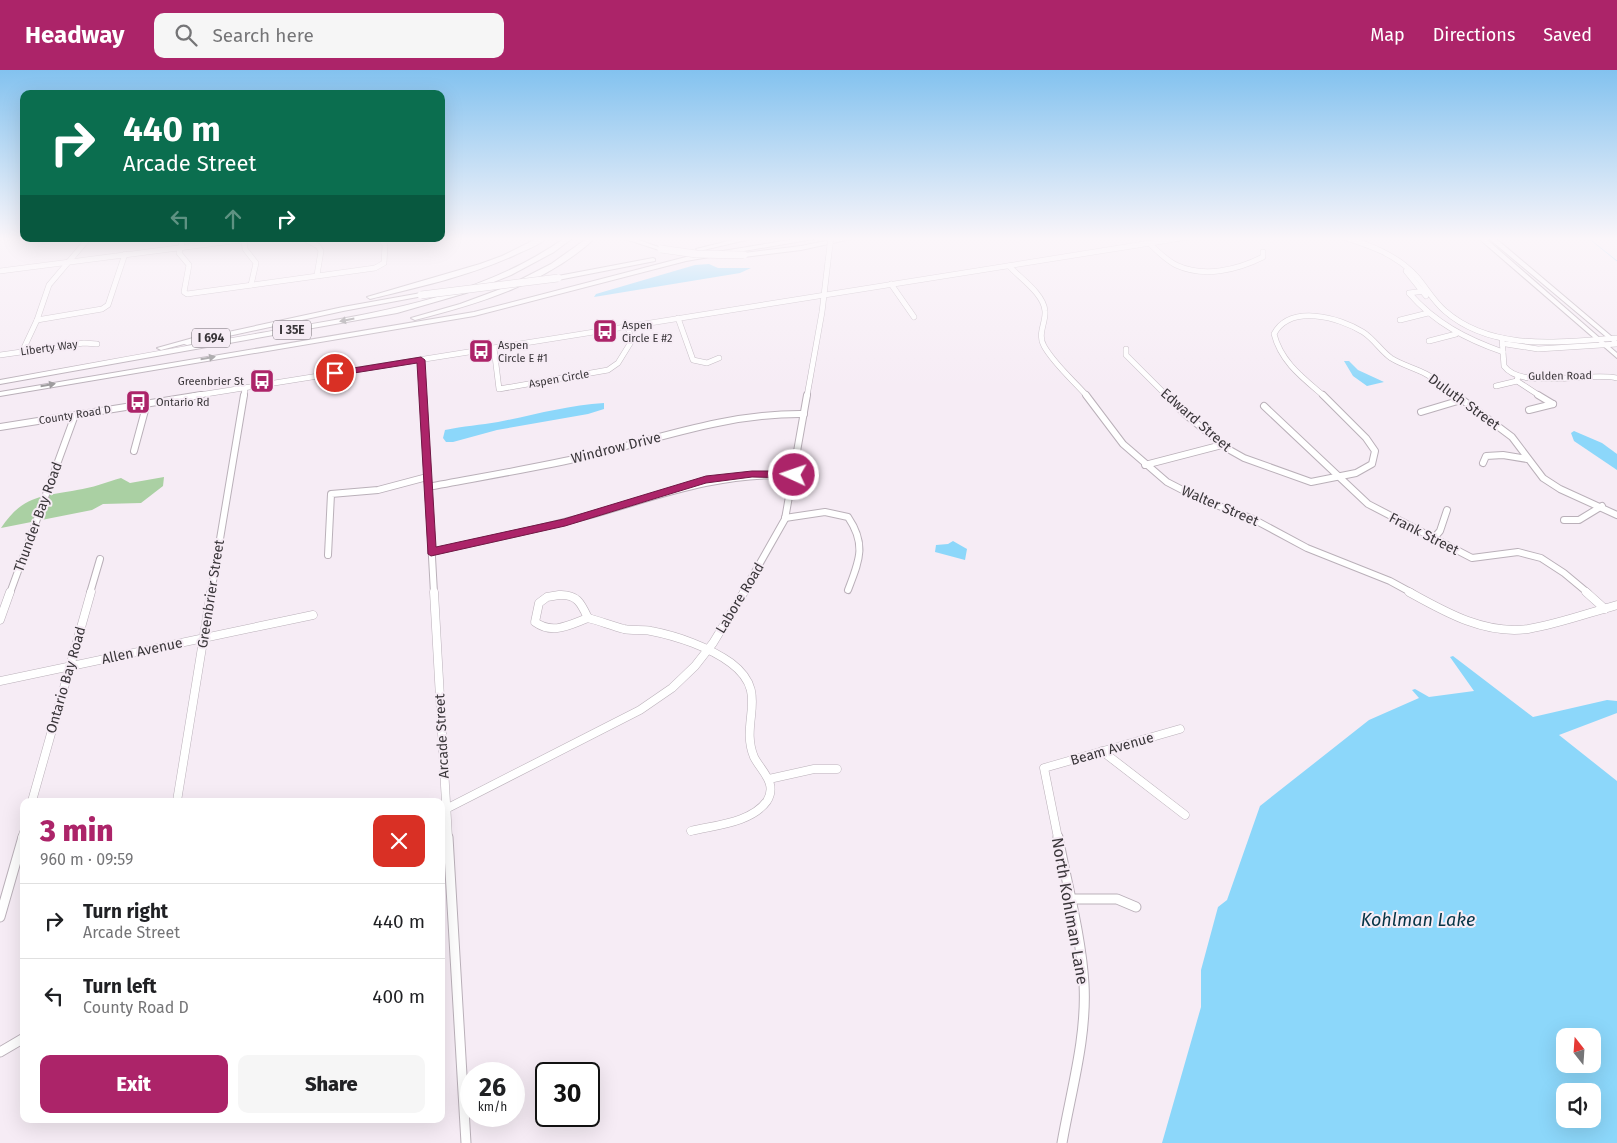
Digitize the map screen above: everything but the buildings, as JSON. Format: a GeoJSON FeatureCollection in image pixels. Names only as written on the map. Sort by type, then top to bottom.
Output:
{"type":"FeatureCollection","features":[{"type":"Feature","properties":{"kind":"highway"},"geometry":{"type":"LineString","coordinates":[[142,352],[407,287]]}},
{"type":"Feature","properties":{"kind":"highway","name":"I 35E"},"geometry":{"type":"LineString","coordinates":[[0,382],[394,311],[450,296],[474,287]]}},
{"type":"Feature","properties":{"kind":"highway","name":"I 694"},"geometry":{"type":"LineString","coordinates":[[0,382],[343,309],[421,295],[485,287]]}},
{"type":"Feature","properties":{"kind":"highway","name":"I 35E"},"geometry":{"type":"LineString","coordinates":[[0,394],[356,333],[429,315],[512,287]]}},
{"type":"Feature","properties":{"kind":"highway"},"geometry":{"type":"LineString","coordinates":[[356,333],[418,324],[506,307],[581,287]]}},
{"type":"Feature","properties":{"kind":"main road"},"geometry":{"type":"LineString","coordinates":[[1537,287],[1617,356]]}},
{"type":"Feature","properties":{"kind":"main road"},"geometry":{"type":"LineString","coordinates":[[1551,287],[1614,339],[1617,344]]}},
{"type":"Feature","properties":{"kind":"street"},"geometry":{"type":"LineString","coordinates":[[22,352],[37,320],[48,287]]}},
{"type":"Feature","properties":{"kind":"street"},"geometry":{"type":"LineString","coordinates":[[37,320],[106,307],[110,304],[115,287]]}},
{"type":"Feature","properties":{"kind":"street"},"geometry":{"type":"LineString","coordinates":[[185,287],[184,292],[187,294],[236,287]]}},
{"type":"Feature","properties":{"kind":"street","name":"Labore Road"},"geometry":{"type":"LineString","coordinates":[[445,809],[640,710],[672,688],[707,652],[775,540],[785,518],[794,475],[825,287]]}},
{"type":"Feature","properties":{"kind":"street","name":"County Road D"},"geometry":{"type":"LineString","coordinates":[[0,427],[872,287]]}},
{"type":"Feature","properties":{"kind":"street"},"geometry":{"type":"LineString","coordinates":[[893,287],[914,317]]}},
{"type":"Feature","properties":{"kind":"street","name":"Walter Street"},"geometry":{"type":"LineString","coordinates":[[1028,287],[1043,303],[1045,312],[1040,338],[1044,347],[1100,411],[1123,444],[1145,465],[1167,482],[1186,493],[1241,513],[1306,548],[1390,581],[1451,615],[1476,624],[1501,629],[1537,628],[1605,609]]}},
{"type":"Feature","properties":{"kind":"street"},"geometry":{"type":"LineString","coordinates":[[1421,287],[1440,313],[1456,325],[1478,336],[1538,349],[1617,344]]}},
{"type":"Feature","properties":{"kind":"street"},"geometry":{"type":"LineString","coordinates":[[1425,291],[1409,293],[1428,314],[1456,334],[1503,352]]}},
{"type":"Feature","properties":{"kind":"street"},"geometry":{"type":"LineString","coordinates":[[1400,320],[1428,314]]}},
{"type":"Feature","properties":{"kind":"street"},"geometry":{"type":"LineString","coordinates":[[678,318],[694,360],[706,363],[719,358]]}},
{"type":"Feature","properties":{"kind":"street","name":"Edward Street"},"geometry":{"type":"LineString","coordinates":[[1126,349],[1126,355],[1182,412],[1222,445],[1244,458],[1304,480],[1317,482],[1368,468],[1374,460],[1373,447],[1330,400],[1292,368],[1274,338],[1274,330],[1283,322],[1295,318]]}},
{"type":"Feature","properties":{"kind":"street","name":"Duluth Street"},"geometry":{"type":"LineString","coordinates":[[1295,318],[1325,318],[1359,330],[1370,337],[1390,357],[1427,375],[1518,443],[1536,472],[1548,482],[1563,491],[1602,506],[1617,515]]}},
{"type":"Feature","properties":{"kind":"street","name":"Aspen Circle"},"geometry":{"type":"LineString","coordinates":[[494,348],[499,389],[608,370],[618,363],[631,342],[628,326]]}},
{"type":"Feature","properties":{"kind":"street"},"geometry":{"type":"LineString","coordinates":[[1429,341],[1456,334]]}},
{"type":"Feature","properties":{"kind":"street"},"geometry":{"type":"LineString","coordinates":[[1502,341],[1536,343],[1614,339]]}},
{"type":"Feature","properties":{"kind":"street","name":"Gulden Road"},"geometry":{"type":"LineString","coordinates":[[1502,341],[1506,368],[1518,378],[1606,375],[1617,378]]}},
{"type":"Feature","properties":{"kind":"street","name":"Liberty Way"},"geometry":{"type":"LineString","coordinates":[[0,355],[84,343],[98,344]]}},
{"type":"Feature","properties":{"kind":"street","name":"Arcade Street"},"geometry":{"type":"LineString","coordinates":[[421,360],[443,798]]}},
{"type":"Feature","properties":{"kind":"street"},"geometry":{"type":"LineString","coordinates":[[1496,386],[1518,378],[1553,404],[1529,410]]}},
{"type":"Feature","properties":{"kind":"street","name":"Greenbrier Street"},"geometry":{"type":"LineString","coordinates":[[177,798],[245,388]]}},
{"type":"Feature","properties":{"kind":"street"},"geometry":{"type":"LineString","coordinates":[[1421,412],[1461,400]]}},
{"type":"Feature","properties":{"kind":"street"},"geometry":{"type":"LineString","coordinates":[[134,451],[147,403]]}},
{"type":"Feature","properties":{"kind":"street","name":"Frank Street"},"geometry":{"type":"LineString","coordinates":[[1264,406],[1376,509],[1464,555],[1478,559],[1515,552],[1527,552],[1541,557],[1554,565],[1605,609]]}},
{"type":"Feature","properties":{"kind":"street","name":"Windrow Drive"},"geometry":{"type":"LineString","coordinates":[[428,486],[570,460],[729,419],[769,414],[804,414]]}},
{"type":"Feature","properties":{"kind":"street","name":"Thunder Bay Road"},"geometry":{"type":"LineString","coordinates":[[0,620],[75,415]]}},
{"type":"Feature","properties":{"kind":"street"},"geometry":{"type":"LineString","coordinates":[[1145,465],[1162,459],[1203,452],[1222,445]]}},
{"type":"Feature","properties":{"kind":"street"},"geometry":{"type":"LineString","coordinates":[[1483,463],[1486,456],[1497,455],[1527,459]]}},
{"type":"Feature","properties":{"kind":"street"},"geometry":{"type":"LineString","coordinates":[[431,552],[565,522],[706,480],[752,474],[794,475]]}},
{"type":"Feature","properties":{"kind":"street"},"geometry":{"type":"LineString","coordinates":[[328,555],[330,494],[378,490],[427,477]]}},
{"type":"Feature","properties":{"kind":"street"},"geometry":{"type":"LineString","coordinates":[[1564,520],[1579,520],[1602,506]]}},
{"type":"Feature","properties":{"kind":"street"},"geometry":{"type":"LineString","coordinates":[[785,518],[798,518],[831,510],[848,516],[854,524],[861,546],[860,555],[848,590]]}},
{"type":"Feature","properties":{"kind":"street"},"geometry":{"type":"LineString","coordinates":[[1433,539],[1440,531],[1447,510]]}},
{"type":"Feature","properties":{"kind":"street","name":"Ontario Bay Road"},"geometry":{"type":"LineString","coordinates":[[33,798],[100,559]]}},
{"type":"Feature","properties":{"kind":"street"},"geometry":{"type":"LineString","coordinates":[[588,618],[579,600],[568,595],[553,595],[540,602],[535,612],[535,622],[542,629],[549,630],[568,627],[588,618],[626,629],[651,630],[730,662],[745,675],[753,693],[755,708],[748,741],[755,758],[769,780],[771,790],[766,801],[747,816],[691,831]]}},
{"type":"Feature","properties":{"kind":"street"},"geometry":{"type":"LineString","coordinates":[[1605,609],[1617,605]]}},
{"type":"Feature","properties":{"kind":"street","name":"Allen Avenue"},"geometry":{"type":"LineString","coordinates":[[0,681],[313,615]]}},
{"type":"Feature","properties":{"kind":"street","name":"Beam Avenue"},"geometry":{"type":"LineString","coordinates":[[1044,768],[1180,729]]}},
{"type":"Feature","properties":{"kind":"street"},"geometry":{"type":"LineString","coordinates":[[1102,751],[1185,815]]}},
{"type":"Feature","properties":{"kind":"street","name":"North Kohlman Lane"},"geometry":{"type":"LineString","coordinates":[[1044,768],[1082,960],[1084,1011],[1082,1034],[1062,1143]]}},
{"type":"Feature","properties":{"kind":"street"},"geometry":{"type":"LineString","coordinates":[[769,780],[814,769],[837,769]]}},
{"type":"Feature","properties":{"kind":"street","name":"Arcade Street"},"geometry":{"type":"LineString","coordinates":[[445,825],[466,1143]]}},
{"type":"Feature","properties":{"kind":"street"},"geometry":{"type":"LineString","coordinates":[[0,917],[20,846]]}},
{"type":"Feature","properties":{"kind":"street"},"geometry":{"type":"LineString","coordinates":[[1070,899],[1117,899],[1136,907]]}},
{"type":"Feature","properties":{"kind":"street"},"geometry":{"type":"LineString","coordinates":[[0,1052],[20,1040]]}},
{"type":"Feature","properties":{"kind":"green space"},"geometry":{"type":"Polygon","coordinates":[[[164,477],[163,486],[141,503],[103,504],[92,510],[1,528],[17,509],[25,503],[43,496],[88,488],[121,478],[130,483],[164,477]]]}},
{"type":"Feature","properties":{"kind":"water"},"geometry":{"type":"Polygon","coordinates":[[[620,287],[654,287],[594,297],[596,294],[620,287]]]}},
{"type":"Feature","properties":{"kind":"water"},"geometry":{"type":"Polygon","coordinates":[[[1344,361],[1349,361],[1358,370],[1384,382],[1367,386],[1353,376],[1344,361]]]}},
{"type":"Feature","properties":{"kind":"water"},"geometry":{"type":"Polygon","coordinates":[[[604,403],[604,409],[588,414],[497,430],[453,442],[446,442],[443,438],[445,430],[458,427],[498,422],[564,408],[604,403]]]}},
{"type":"Feature","properties":{"kind":"water"},"geometry":{"type":"Polygon","coordinates":[[[1574,431],[1602,443],[1617,454],[1617,470],[1574,441],[1571,433],[1574,431]]]}},
{"type":"Feature","properties":{"kind":"water"},"geometry":{"type":"Polygon","coordinates":[[[953,541],[967,549],[965,560],[935,552],[936,545],[948,544],[953,541]]]}},
{"type":"Feature","properties":{"kind":"water","name":"Kohlman Lake"},"geometry":{"type":"Polygon","coordinates":[[[1453,656],[1533,717],[1607,700],[1617,701],[1617,713],[1559,735],[1617,781],[1617,1143],[1162,1143],[1201,1007],[1201,970],[1218,907],[1227,900],[1260,806],[1369,720],[1419,698],[1412,690],[1415,689],[1429,697],[1474,691],[1450,657],[1453,656]]]}},
{"type":"Feature","properties":{"kind":"place","name":"Aspen Circle E #2"},"geometry":{"type":"Point","coordinates":[605,331]}},
{"type":"Feature","properties":{"kind":"place","name":"Aspen Circle E #1"},"geometry":{"type":"Point","coordinates":[481,351]}},
{"type":"Feature","properties":{"kind":"place","name":"Greenbrier St"},"geometry":{"type":"Point","coordinates":[262,381]}},
{"type":"Feature","properties":{"kind":"place","name":"Ontario Rd"},"geometry":{"type":"Point","coordinates":[138,402]}},
{"type":"Feature","properties":{"kind":"route"},"geometry":{"type":"LineString","coordinates":[[335,373],[421,360],[431,552],[565,522],[677,487],[706,480],[769,473],[794,475]]}}]}
